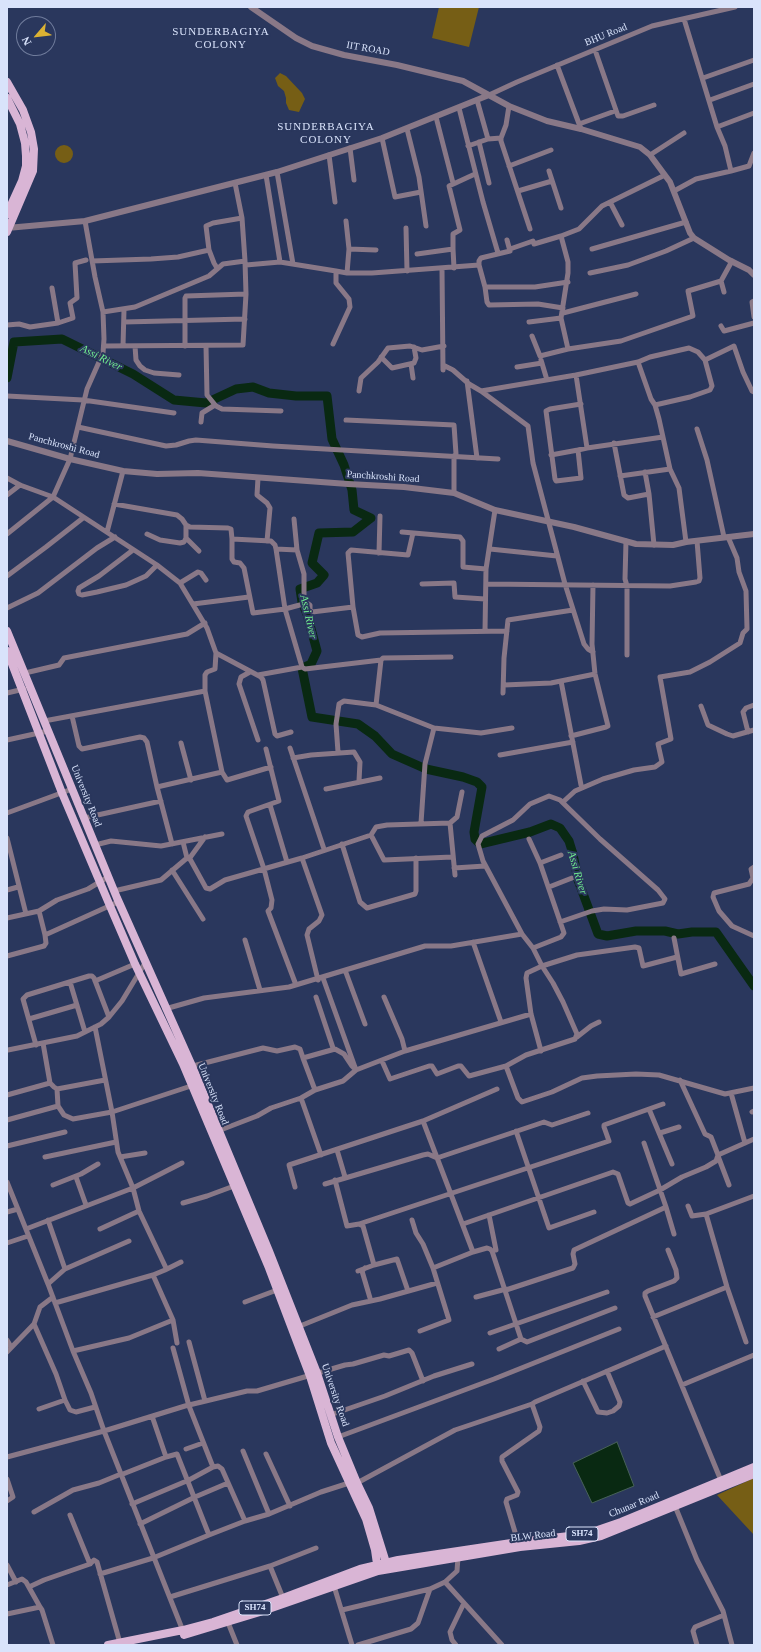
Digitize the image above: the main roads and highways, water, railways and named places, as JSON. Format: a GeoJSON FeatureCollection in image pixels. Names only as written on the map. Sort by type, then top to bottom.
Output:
{"type":"FeatureCollection","features":[{"type":"Feature","properties":{"kind":"main road"},"geometry":{"type":"LineString","coordinates":[[7,82],[23,110],[31,132],[34,149],[33,171],[8,230]]}},
{"type":"Feature","properties":{"kind":"main road"},"geometry":{"type":"LineString","coordinates":[[7,98],[20,124],[25,143],[26,166],[22,181],[7,214]]}},
{"type":"Feature","properties":{"kind":"main road","name":"University Road"},"geometry":{"type":"LineString","coordinates":[[7,631],[10,649],[25,674],[26,688],[44,721],[118,902],[165,1009],[188,1067],[218,1131],[300,1326],[314,1375],[338,1437],[353,1483],[369,1508],[378,1550],[387,1566]]}},
{"type":"Feature","properties":{"kind":"main road"},"geometry":{"type":"LineString","coordinates":[[10,649],[26,688],[39,733],[62,793],[110,906],[135,964],[188,1067]]}},
{"type":"Feature","properties":{"kind":"main road"},"geometry":{"type":"LineString","coordinates":[[196,1085],[234,1186],[314,1375],[331,1443],[353,1483]]}},
{"type":"Feature","properties":{"kind":"main road","name":"Chunar Road"},"geometry":{"type":"LineString","coordinates":[[398,1563],[518,1542],[586,1534],[722,1483],[754,1467]]}},
{"type":"Feature","properties":{"kind":"main road","name":"BLW Road"},"geometry":{"type":"LineString","coordinates":[[398,1563],[458,1557],[520,1547],[579,1541],[617,1530],[676,1506],[722,1483],[754,1474]]}},
{"type":"Feature","properties":{"kind":"main road"},"geometry":{"type":"LineString","coordinates":[[378,1550],[378,1568]]}},
{"type":"Feature","properties":{"kind":"main road","name":"SH74"},"geometry":{"type":"LineString","coordinates":[[227,1620],[343,1575],[398,1563]]}},
{"type":"Feature","properties":{"kind":"main road","name":"SH74"},"geometry":{"type":"LineString","coordinates":[[137,1645],[184,1633],[334,1586],[378,1568]]}},
{"type":"Feature","properties":{"kind":"main road","name":"SH74"},"geometry":{"type":"LineString","coordinates":[[108,1645],[184,1633]]}},
{"type":"Feature","properties":{"kind":"waterway","name":"Assi River"},"geometry":{"type":"LineString","coordinates":[[7,378],[14,342],[62,339],[133,374],[174,400],[206,403],[236,389],[253,387],[269,393],[296,396],[327,396],[332,439],[344,465],[352,490],[354,510],[371,518],[353,532],[319,533],[312,563],[324,575],[317,583],[300,589],[302,602],[307,614],[317,651],[311,664],[302,668],[312,717],[358,724],[375,736],[392,754],[426,769],[463,777],[477,782],[482,787],[474,832],[475,839],[480,844],[530,832],[551,824],[560,828],[569,841],[578,880],[598,934],[607,936],[636,931],[665,931],[678,934],[692,932],[716,932],[754,986]]}},
{"type":"Feature","properties":{"kind":"district","name":"SUNDERBAGIYA COLONY"},"geometry":{"type":"Point","coordinates":[221,38]}},
{"type":"Feature","properties":{"kind":"district","name":"SUNDERBAGIYA COLONY"},"geometry":{"type":"Point","coordinates":[326,133]}}]}
